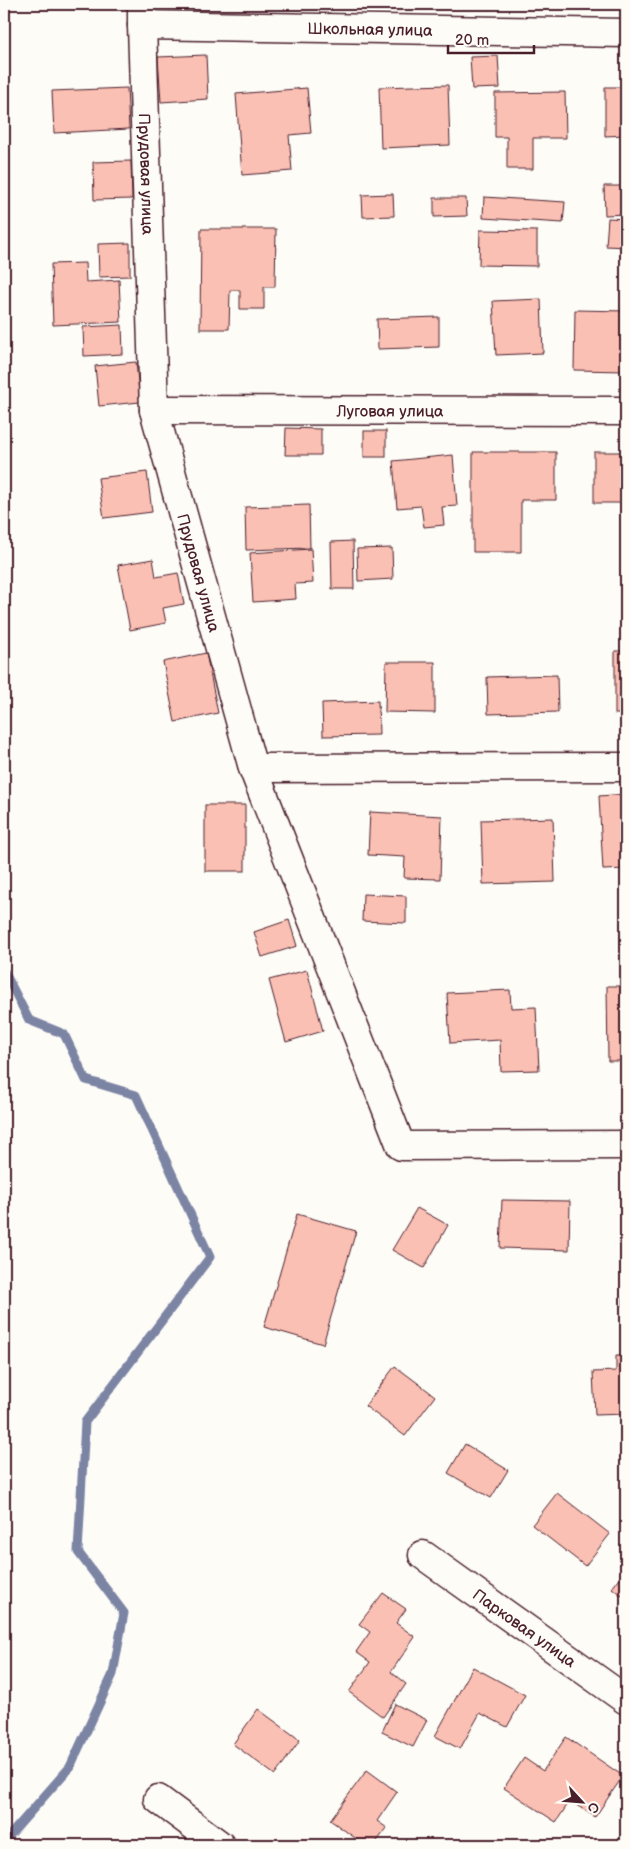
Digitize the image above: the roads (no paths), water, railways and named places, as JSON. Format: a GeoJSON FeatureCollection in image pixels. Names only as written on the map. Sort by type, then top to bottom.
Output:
{"type":"FeatureCollection","features":[{"type":"Feature","properties":{"kind":"street","name":"Школьная улица"},"geometry":{"type":"LineString","coordinates":[[142,15],[626,33]]}},
{"type":"Feature","properties":{"kind":"street","name":"Прудовая улица"},"geometry":{"type":"LineString","coordinates":[[142,15],[154,410],[253,768],[401,1146],[626,1145]]}},
{"type":"Feature","properties":{"kind":"street","name":"Луговая улица"},"geometry":{"type":"LineString","coordinates":[[154,410],[626,411]]}},
{"type":"Feature","properties":{"kind":"street"},"geometry":{"type":"LineString","coordinates":[[253,768],[626,767]]}},
{"type":"Feature","properties":{"kind":"street","name":"Парковая улица"},"geometry":{"type":"LineString","coordinates":[[423,1555],[626,1700]]}},
{"type":"Feature","properties":{"kind":"street"},"geometry":{"type":"LineString","coordinates":[[158,1798],[220,1845]]}},
{"type":"Feature","properties":{"kind":"waterway"},"geometry":{"type":"LineString","coordinates":[[4,971],[29,1020],[64,1034],[86,1080],[136,1095],[210,1257],[85,1422],[78,1552],[124,1613],[113,1674],[70,1767],[4,1842]]}}]}
